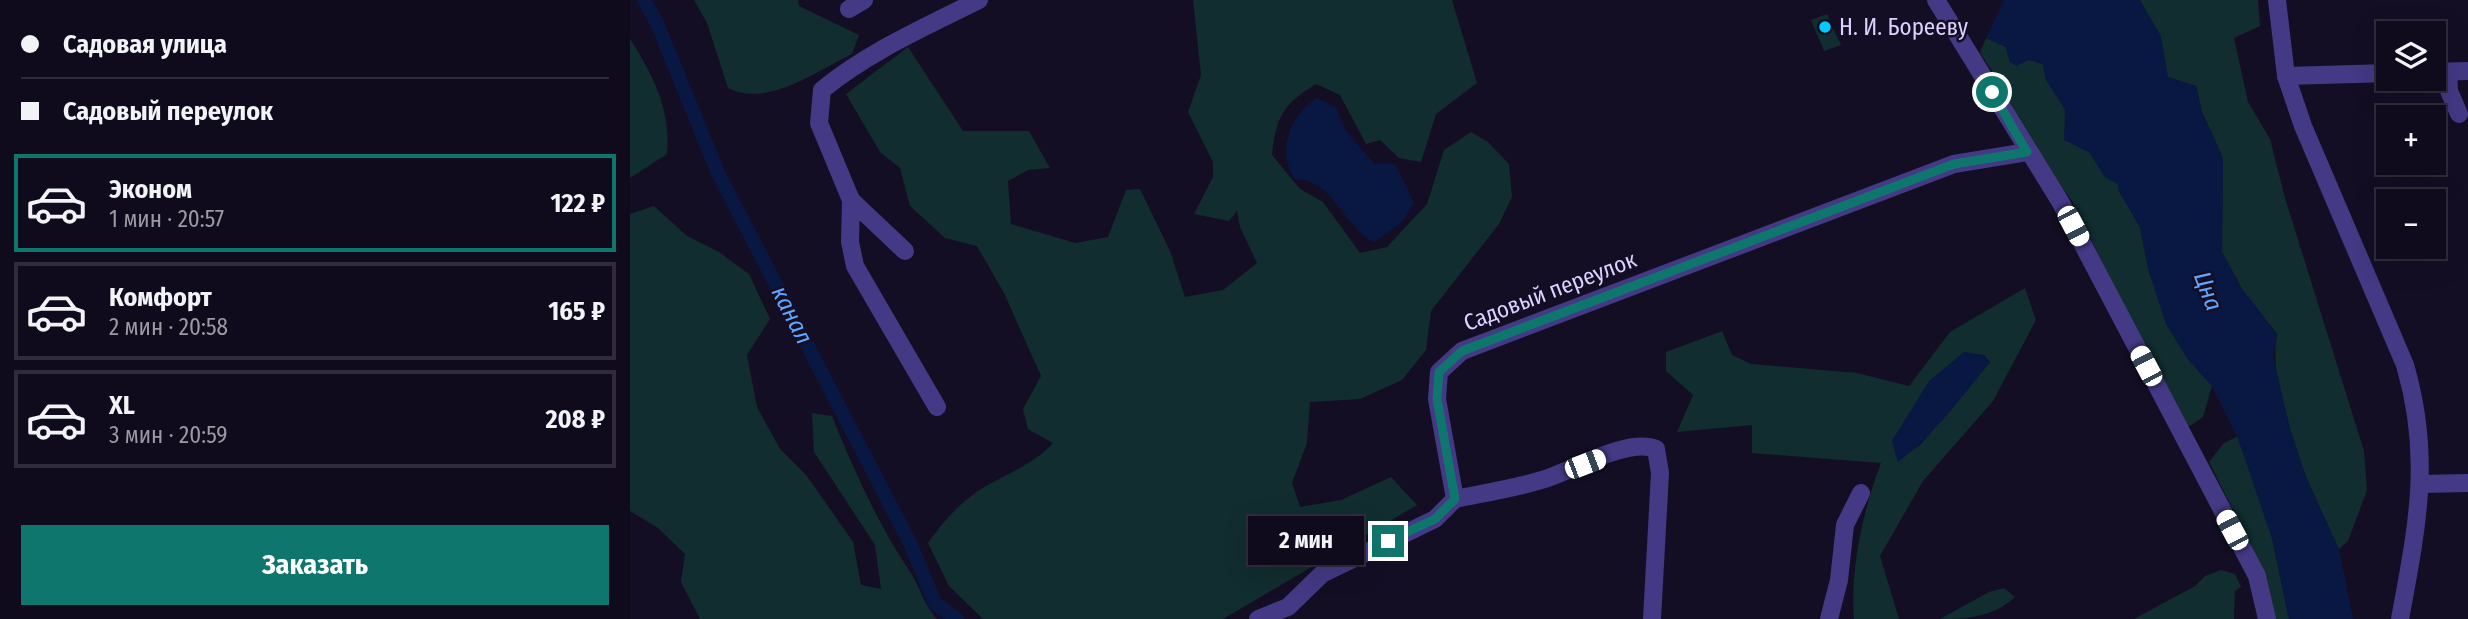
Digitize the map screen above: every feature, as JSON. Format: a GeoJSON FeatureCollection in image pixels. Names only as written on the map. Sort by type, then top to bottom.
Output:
{"type":"FeatureCollection","features":[{"type":"Feature","properties":{"kind":"street"},"geometry":{"type":"LineString","coordinates":[[905,251],[851,200],[819,122],[822,90],[839,76],[906,36],[979,0]]}},
{"type":"Feature","properties":{"kind":"street"},"geometry":{"type":"LineString","coordinates":[[1936,0],[2027,152],[2061,203],[2257,576],[2266,619]]}},
{"type":"Feature","properties":{"kind":"street"},"geometry":{"type":"LineString","coordinates":[[2277,0],[2286,76],[2303,126],[2406,365],[2416,401],[2421,439],[2421,484],[2400,619]]}},
{"type":"Feature","properties":{"kind":"street"},"geometry":{"type":"LineString","coordinates":[[2446,72],[2468,71]]}},
{"type":"Feature","properties":{"kind":"street"},"geometry":{"type":"LineString","coordinates":[[2286,76],[2376,74]]}},
{"type":"Feature","properties":{"kind":"street"},"geometry":{"type":"LineString","coordinates":[[2446,84],[2459,114]]}},
{"type":"Feature","properties":{"kind":"street","name":"Садовый переулок"},"geometry":{"type":"LineString","coordinates":[[1455,499],[1437,399],[1439,372],[1462,351],[1954,164],[2027,152]]}},
{"type":"Feature","properties":{"kind":"street"},"geometry":{"type":"LineString","coordinates":[[851,200],[849,242],[855,266],[937,407]]}},
{"type":"Feature","properties":{"kind":"street"},"geometry":{"type":"LineString","coordinates":[[1258,619],[1288,607],[1322,574],[1435,519],[1455,499],[1544,480],[1626,448],[1648,445],[1656,449],[1660,473],[1652,619]]}},
{"type":"Feature","properties":{"kind":"street"},"geometry":{"type":"LineString","coordinates":[[2421,484],[2468,483]]}},
{"type":"Feature","properties":{"kind":"street"},"geometry":{"type":"LineString","coordinates":[[1829,619],[1839,580],[1845,525],[1861,493]]}},
{"type":"Feature","properties":{"kind":"green space"},"geometry":{"type":"Polygon","coordinates":[[[694,0],[798,0],[799,6],[859,35],[852,54],[808,78],[775,91],[743,93],[728,88],[707,23],[694,0]]]}},
{"type":"Feature","properties":{"kind":"green space"},"geometry":{"type":"Polygon","coordinates":[[[1193,0],[1452,0],[1477,83],[1436,114],[1421,162],[1399,158],[1380,140],[1366,144],[1340,95],[1316,84],[1296,98],[1283,113],[1276,131],[1272,155],[1300,189],[1323,202],[1360,253],[1387,247],[1427,204],[1444,150],[1471,132],[1488,142],[1509,164],[1512,197],[1499,224],[1431,311],[1426,350],[1402,380],[1360,399],[1310,402],[1307,443],[1292,483],[1300,507],[1341,500],[1391,477],[1417,505],[1223,619],[983,619],[949,586],[928,543],[966,500],[1028,463],[1053,443],[1028,429],[1023,409],[1041,376],[1004,293],[977,246],[945,238],[910,206],[900,168],[880,152],[846,94],[908,47],[963,131],[1029,131],[1050,168],[1028,170],[1008,181],[1011,224],[1075,243],[1108,237],[1126,190],[1140,189],[1170,251],[1185,297],[1223,290],[1257,263],[1240,227],[1237,211],[1229,221],[1194,214],[1213,177],[1213,162],[1188,112],[1201,75],[1193,0]]]}},
{"type":"Feature","properties":{"kind":"green space"},"geometry":{"type":"Polygon","coordinates":[[[2140,0],[2258,0],[2260,26],[2234,38],[2248,102],[2270,139],[2285,198],[2364,451],[2367,490],[2348,541],[2339,549],[2305,473],[2285,415],[2275,359],[2277,334],[2242,289],[2222,252],[2223,158],[2202,112],[2196,86],[2168,77],[2140,0]]]}},
{"type":"Feature","properties":{"kind":"green space"},"geometry":{"type":"Polygon","coordinates":[[[1827,14],[1830,21],[1821,25],[1823,30],[1832,26],[1841,45],[1824,51],[1811,20],[1827,14]]]}},
{"type":"Feature","properties":{"kind":"green space"},"geometry":{"type":"Polygon","coordinates":[[[1986,38],[2006,47],[2010,62],[2029,60],[2043,64],[2046,80],[2065,109],[2065,140],[2089,152],[2105,177],[2118,184],[2119,191],[2140,227],[2149,272],[2187,358],[2212,386],[2203,417],[2185,429],[2072,201],[2028,142],[2002,86],[1980,53],[1986,38]]]}},
{"type":"Feature","properties":{"kind":"green space"},"geometry":{"type":"Polygon","coordinates":[[[630,39],[659,93],[668,138],[667,154],[630,178],[630,39]]]}},
{"type":"Feature","properties":{"kind":"green space"},"geometry":{"type":"Polygon","coordinates":[[[654,206],[687,236],[719,252],[749,274],[770,319],[747,355],[757,407],[780,449],[807,476],[853,542],[861,585],[881,589],[875,545],[814,452],[812,413],[832,416],[877,515],[937,619],[700,619],[681,582],[685,554],[658,528],[630,511],[630,214],[654,206]]]}},
{"type":"Feature","properties":{"kind":"green space"},"geometry":{"type":"Polygon","coordinates":[[[2025,288],[2036,320],[1993,401],[1923,481],[1880,556],[1899,619],[1854,619],[1854,580],[1859,540],[1881,463],[1752,453],[1752,425],[1677,432],[1693,395],[1666,371],[1666,352],[1722,331],[1732,355],[1751,364],[1857,373],[1909,386],[1950,332],[2025,288]],[[1983,355],[1930,380],[1892,441],[1898,461],[1921,444],[1990,362],[1983,355]]]}},
{"type":"Feature","properties":{"kind":"green space"},"geometry":{"type":"Polygon","coordinates":[[[2238,436],[2272,538],[2289,619],[2272,619],[2263,569],[2209,462],[2224,443],[2238,436]]]}},
{"type":"Feature","properties":{"kind":"green space"},"geometry":{"type":"Polygon","coordinates":[[[2221,570],[2235,574],[2241,587],[2235,591],[2234,619],[2134,619],[2195,586],[2205,576],[2221,570]]]}},
{"type":"Feature","properties":{"kind":"green space"},"geometry":{"type":"Polygon","coordinates":[[[2004,588],[2015,597],[1998,609],[1970,617],[1940,619],[1989,592],[2004,588]]]}},
{"type":"Feature","properties":{"kind":"water","name":"Цна"},"geometry":{"type":"Polygon","coordinates":[[[2004,0],[2140,0],[2161,36],[2168,77],[2196,86],[2202,112],[2223,158],[2222,252],[2242,289],[2277,334],[2273,356],[2290,428],[2306,477],[2339,549],[2353,619],[2289,619],[2272,538],[2237,436],[2212,386],[2187,358],[2166,324],[2149,272],[2140,227],[2119,191],[2118,184],[2105,177],[2089,152],[2064,140],[2065,109],[2046,80],[2043,64],[2029,60],[2016,66],[2010,62],[2006,47],[1986,38],[2004,0]]]}},
{"type":"Feature","properties":{"kind":"water"},"geometry":{"type":"Polygon","coordinates":[[[1317,98],[1337,108],[1342,124],[1375,164],[1395,164],[1414,203],[1402,222],[1374,242],[1354,226],[1329,195],[1308,181],[1295,179],[1289,168],[1286,146],[1293,124],[1317,98]]]}},
{"type":"Feature","properties":{"kind":"water"},"geometry":{"type":"Polygon","coordinates":[[[1964,352],[1984,355],[1990,362],[1936,427],[1898,462],[1892,441],[1930,380],[1964,352]]]}},
{"type":"Feature","properties":{"kind":"waterway","name":"канал"},"geometry":{"type":"LineString","coordinates":[[644,0],[657,23],[718,173],[911,545],[935,603],[957,619]]}},
{"type":"Feature","properties":{"kind":"place","name":"Н. И. Борееву"},"geometry":{"type":"Point","coordinates":[1825,27]}},
{"type":"Feature","properties":{"kind":"route"},"geometry":{"type":"LineString","coordinates":[[1388,541],[1435,519],[1455,499],[1437,399],[1439,372],[1462,351],[1954,164],[2027,152],[1992,92]]}}]}
